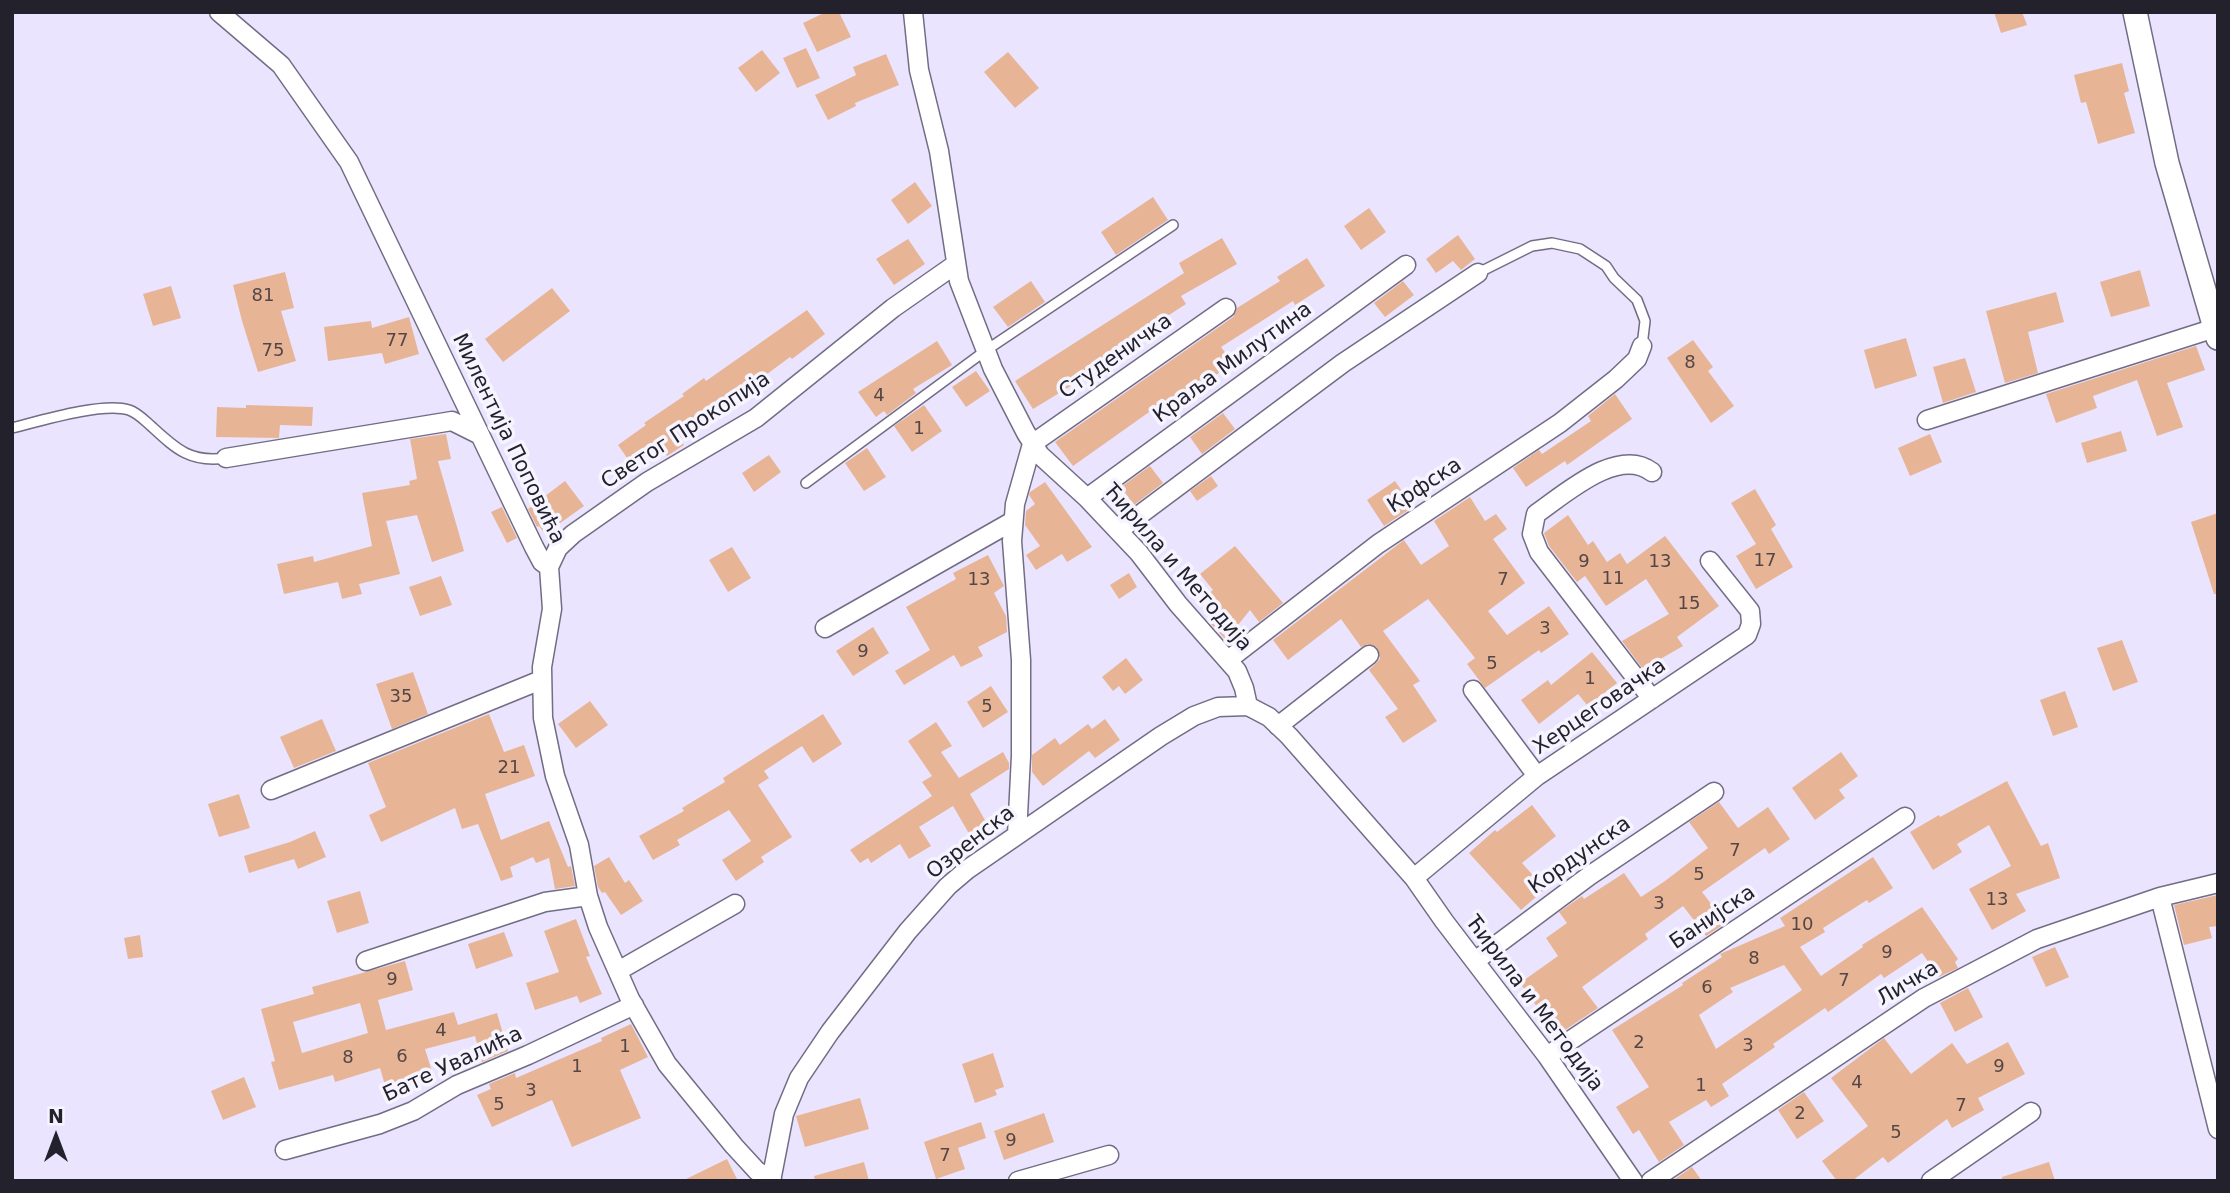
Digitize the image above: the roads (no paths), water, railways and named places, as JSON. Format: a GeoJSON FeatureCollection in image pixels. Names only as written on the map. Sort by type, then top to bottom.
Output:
{"type":"FeatureCollection","features":[{"type":"Feature","properties":{"kind":"main road"},"geometry":{"type":"LineString","coordinates":[[2135,12],[2167,163],[2216,333]]}},
{"type":"Feature","properties":{"kind":"street","name":"Милентија Поповића"},"geometry":{"type":"LineString","coordinates":[[219,12],[281,65],[349,162],[538,555],[550,567],[552,608],[541,680],[542,710],[555,776],[579,845],[588,896],[598,927],[634,1005],[667,1064],[734,1146],[757,1171],[771,1180]]}},
{"type":"Feature","properties":{"kind":"street","name":"Ћирила и Методија"},"geometry":{"type":"LineString","coordinates":[[913,12],[919,70],[939,151],[963,293],[985,351],[1032,444],[1139,553],[1241,679],[1248,706],[1278,726],[1414,878],[1547,1056],[1633,1181]]}},
{"type":"Feature","properties":{"kind":"street","name":"Светог Прокопија"},"geometry":{"type":"LineString","coordinates":[[550,567],[558,548],[573,534],[647,482],[756,418],[893,308],[956,264]]}},
{"type":"Feature","properties":{"kind":"street","name":"Краља Милутина"},"geometry":{"type":"LineString","coordinates":[[1087,498],[1406,265]]}},
{"type":"Feature","properties":{"kind":"street"},"geometry":{"type":"LineString","coordinates":[[1118,531],[1343,363],[1478,273]]}},
{"type":"Feature","properties":{"kind":"street","name":"Студеничка"},"geometry":{"type":"LineString","coordinates":[[1032,444],[1226,308]]}},
{"type":"Feature","properties":{"kind":"street"},"geometry":{"type":"LineString","coordinates":[[1927,420],[2216,333]]}},
{"type":"Feature","properties":{"kind":"street","name":"Крфска"},"geometry":{"type":"LineString","coordinates":[[1227,660],[1378,544],[1560,423],[1616,379],[1637,359],[1642,346]]}},
{"type":"Feature","properties":{"kind":"street"},"geometry":{"type":"LineString","coordinates":[[226,458],[452,421],[478,433]]}},
{"type":"Feature","properties":{"kind":"street"},"geometry":{"type":"LineString","coordinates":[[1017,835],[1021,756],[1021,668],[1012,558],[1013,521],[1019,484],[1032,444]]}},
{"type":"Feature","properties":{"kind":"street"},"geometry":{"type":"LineString","coordinates":[[1652,472],[1639,465],[1624,464],[1586,480],[1536,514],[1532,534],[1539,552],[1652,699]]}},
{"type":"Feature","properties":{"kind":"street"},"geometry":{"type":"LineString","coordinates":[[825,628],[1013,521]]}},
{"type":"Feature","properties":{"kind":"street","name":"Херцеговачка"},"geometry":{"type":"LineString","coordinates":[[1414,878],[1537,776],[1746,635],[1751,624],[1750,611],[1710,561]]}},
{"type":"Feature","properties":{"kind":"street"},"geometry":{"type":"LineString","coordinates":[[1278,726],[1369,655]]}},
{"type":"Feature","properties":{"kind":"street"},"geometry":{"type":"LineString","coordinates":[[271,790],[541,680]]}},
{"type":"Feature","properties":{"kind":"street"},"geometry":{"type":"LineString","coordinates":[[1473,690],[1537,776]]}},
{"type":"Feature","properties":{"kind":"street","name":"Озренска"},"geometry":{"type":"LineString","coordinates":[[771,1180],[784,1114],[791,1093],[818,1048],[889,955],[947,886],[1017,835],[1194,716],[1218,707],[1248,706]]}},
{"type":"Feature","properties":{"kind":"street","name":"Кордунска"},"geometry":{"type":"LineString","coordinates":[[1475,961],[1589,876],[1714,792]]}},
{"type":"Feature","properties":{"kind":"street","name":"Банијска"},"geometry":{"type":"LineString","coordinates":[[1547,1056],[1905,817]]}},
{"type":"Feature","properties":{"kind":"street","name":"Личка"},"geometry":{"type":"LineString","coordinates":[[1651,1181],[1924,998],[2037,939],[2160,897],[2218,883]]}},
{"type":"Feature","properties":{"kind":"street"},"geometry":{"type":"LineString","coordinates":[[366,961],[545,902],[588,896]]}},
{"type":"Feature","properties":{"kind":"street"},"geometry":{"type":"LineString","coordinates":[[2160,897],[2218,1129]]}},
{"type":"Feature","properties":{"kind":"street"},"geometry":{"type":"LineString","coordinates":[[618,971],[735,904]]}},
{"type":"Feature","properties":{"kind":"street","name":"Бате Увалића"},"geometry":{"type":"LineString","coordinates":[[285,1150],[380,1124],[413,1111],[457,1085],[634,1005]]}},
{"type":"Feature","properties":{"kind":"street"},"geometry":{"type":"LineString","coordinates":[[1931,1181],[2031,1112]]}},
{"type":"Feature","properties":{"kind":"street"},"geometry":{"type":"LineString","coordinates":[[1018,1181],[1110,1155]]}},
{"type":"Feature","properties":{"kind":"lane"},"geometry":{"type":"LineString","coordinates":[[806,483],[985,351],[1173,225]]}},
{"type":"Feature","properties":{"kind":"lane"},"geometry":{"type":"LineString","coordinates":[[1478,273],[1542,243],[1561,243],[1580,249],[1606,266],[1614,278],[1637,300],[1645,321],[1642,346]]}},
{"type":"Feature","properties":{"kind":"lane"},"geometry":{"type":"LineString","coordinates":[[12,428],[78,412],[120,408],[139,415],[180,451],[192,457],[210,460],[226,458]]}}]}
